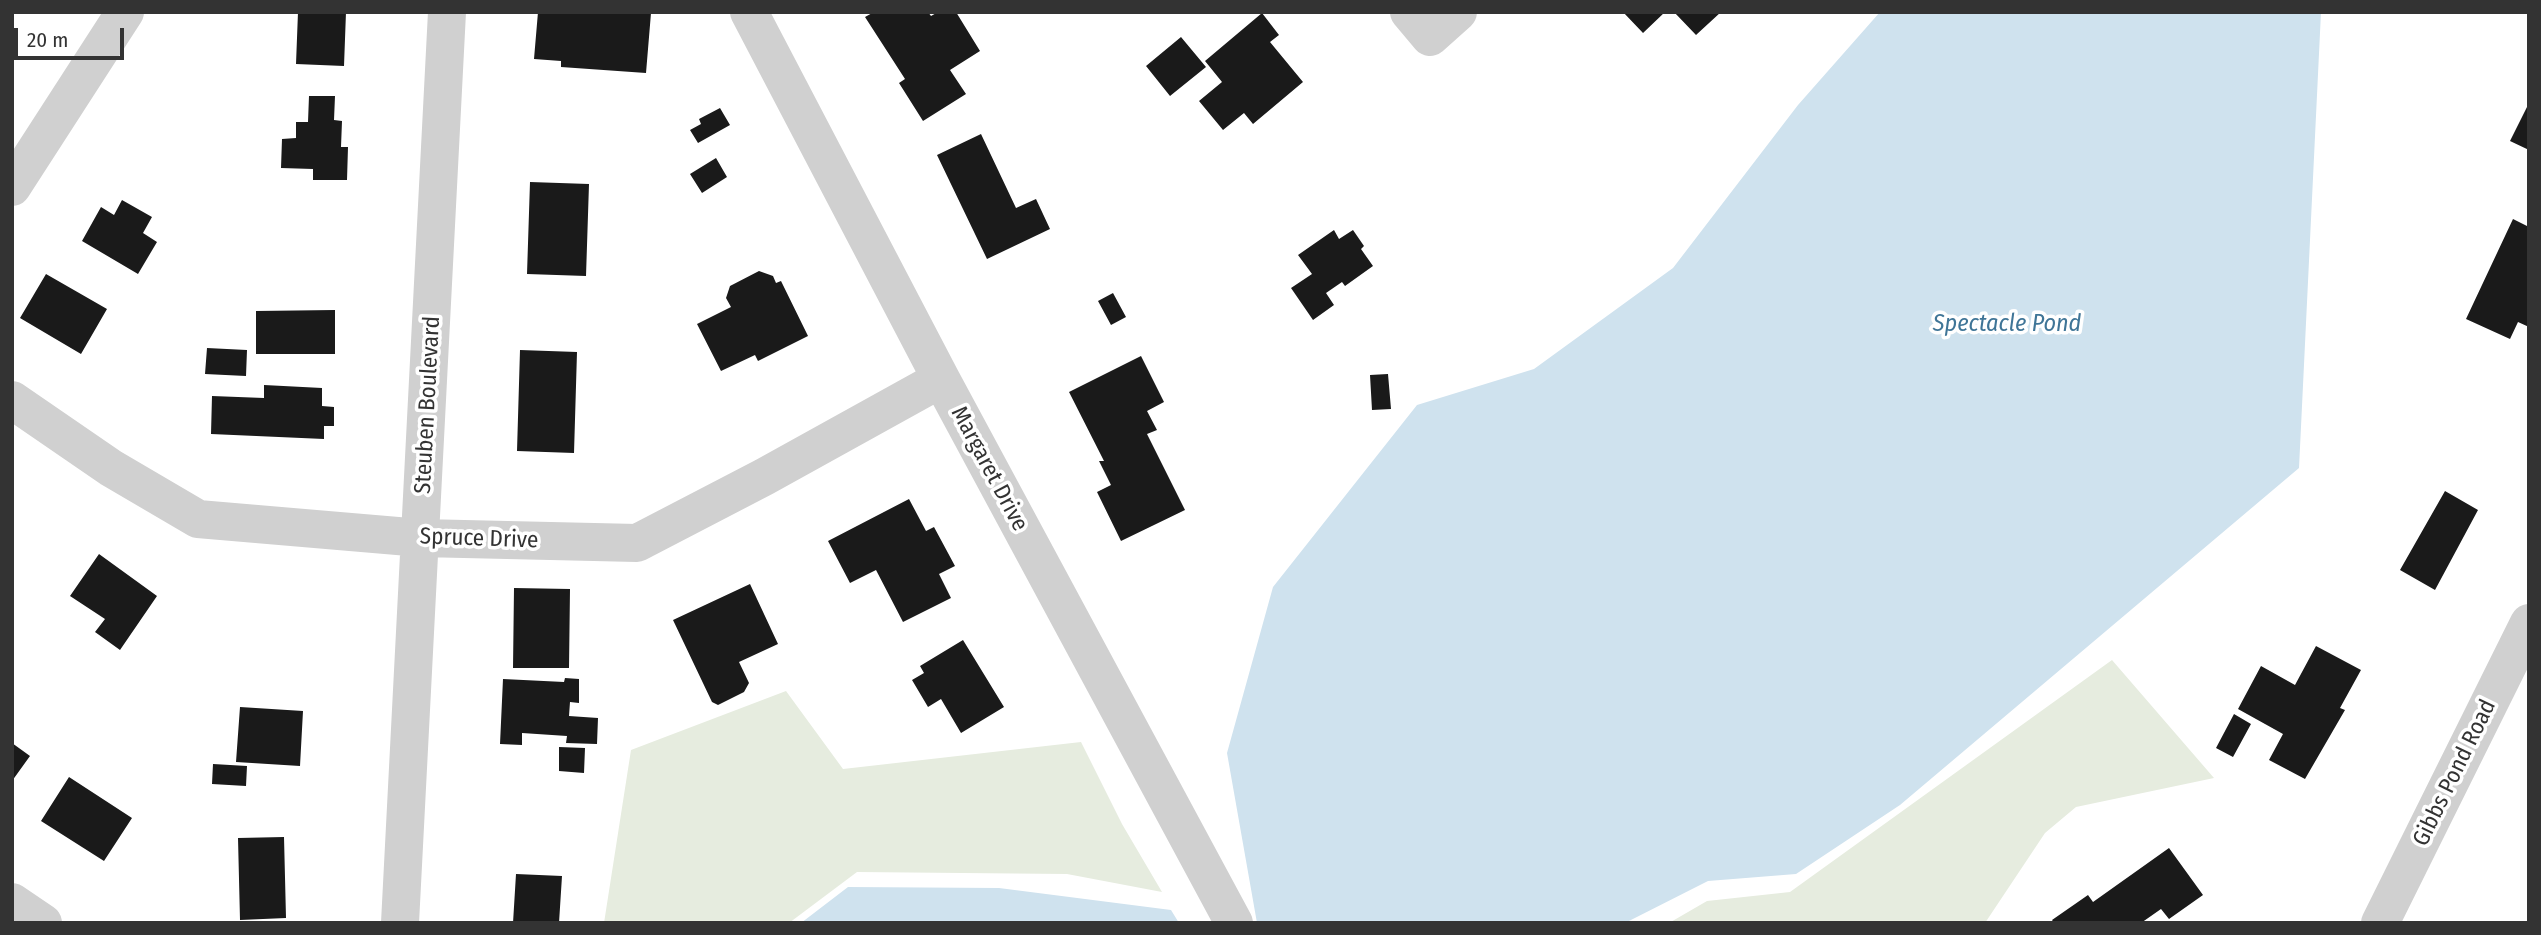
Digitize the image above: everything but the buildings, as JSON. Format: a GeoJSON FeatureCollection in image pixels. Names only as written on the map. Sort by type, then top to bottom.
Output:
{"type":"FeatureCollection","features":[{"type":"Feature","properties":{"kind":"street"},"geometry":{"type":"LineString","coordinates":[[12,187],[125,12]]}},
{"type":"Feature","properties":{"kind":"street","name":"Steuben Boulevard"},"geometry":{"type":"LineString","coordinates":[[400,923],[447,12]]}},
{"type":"Feature","properties":{"kind":"street","name":"Margaret Drive"},"geometry":{"type":"LineString","coordinates":[[749,12],[941,379],[1234,923]]}},
{"type":"Feature","properties":{"kind":"street"},"geometry":{"type":"LineString","coordinates":[[1409,12],[1430,37],[1458,12]]}},
{"type":"Feature","properties":{"kind":"street","name":"Spruce Drive"},"geometry":{"type":"LineString","coordinates":[[12,400],[111,468],[198,519],[421,538],[637,543],[764,477],[941,379]]}},
{"type":"Feature","properties":{"kind":"street","name":"Gibbs Pond Road"},"geometry":{"type":"LineString","coordinates":[[2380,923],[2529,623]]}},
{"type":"Feature","properties":{"kind":"street"},"geometry":{"type":"LineString","coordinates":[[12,902],[43,923]]}},
{"type":"Feature","properties":{"kind":"shaded area"},"geometry":{"type":"Polygon","coordinates":[[[2112,660],[2214,778],[2076,807],[2045,833],[1985,923],[1669,923],[1707,901],[1790,892],[2112,660]]]}},
{"type":"Feature","properties":{"kind":"shaded area"},"geometry":{"type":"Polygon","coordinates":[[[786,691],[843,769],[1081,742],[1122,824],[1162,892],[1067,874],[857,872],[789,923],[604,923],[631,750],[786,691]]]}},
{"type":"Feature","properties":{"kind":"water","name":"Spectacle Pond"},"geometry":{"type":"Polygon","coordinates":[[[1880,12],[2321,12],[2299,468],[1900,805],[1796,874],[1708,881],[1625,923],[1257,923],[1227,753],[1273,587],[1417,405],[1534,369],[1673,268],[1798,105],[1880,12]]]}},
{"type":"Feature","properties":{"kind":"water"},"geometry":{"type":"Polygon","coordinates":[[[848,887],[999,888],[1171,910],[1179,923],[801,923],[848,887]]]}}]}
